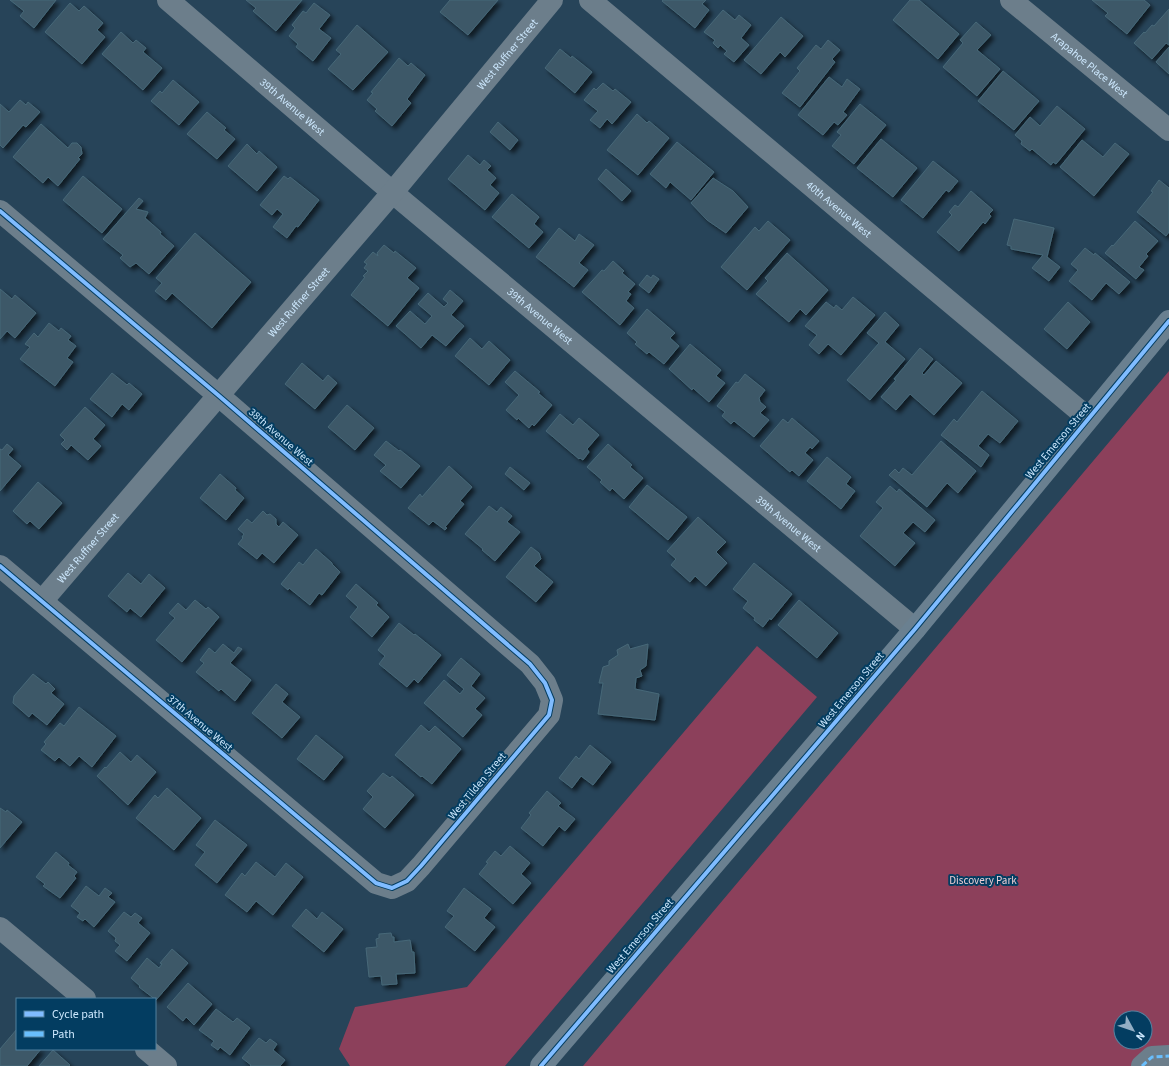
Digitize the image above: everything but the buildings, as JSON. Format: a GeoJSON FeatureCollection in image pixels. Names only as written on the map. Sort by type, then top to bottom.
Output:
{"type":"FeatureCollection","features":[{"type":"Feature","properties":{"kind":"street","name":"39th Avenue West"},"geometry":{"type":"LineString","coordinates":[[168,0],[392,193],[915,629]]}},
{"type":"Feature","properties":{"kind":"street","name":"West Ruffner Street"},"geometry":{"type":"LineString","coordinates":[[42,601],[392,193],[552,0]]}},
{"type":"Feature","properties":{"kind":"street","name":"40th Avenue West"},"geometry":{"type":"LineString","coordinates":[[590,0],[1088,418]]}},
{"type":"Feature","properties":{"kind":"street","name":"Arapahoe Place West"},"geometry":{"type":"LineString","coordinates":[[1011,0],[1169,130]]}},
{"type":"Feature","properties":{"kind":"street","name":"38th Avenue West"},"geometry":{"type":"LineString","coordinates":[[0,211],[218,395],[530,664],[545,683]]}},
{"type":"Feature","properties":{"kind":"street","name":"West Emerson Street"},"geometry":{"type":"LineString","coordinates":[[541,1066],[915,629],[1169,321]]}},
{"type":"Feature","properties":{"kind":"street","name":"37th Avenue West"},"geometry":{"type":"LineString","coordinates":[[0,566],[376,883],[392,888]]}},
{"type":"Feature","properties":{"kind":"street","name":"West Tilden Street"},"geometry":{"type":"LineString","coordinates":[[392,888],[407,881],[421,866],[549,715],[552,700],[545,683]]}},
{"type":"Feature","properties":{"kind":"street"},"geometry":{"type":"LineString","coordinates":[[0,928],[84,998]]}},
{"type":"Feature","properties":{"kind":"street"},"geometry":{"type":"LineString","coordinates":[[147,1050],[166,1066]]}},
{"type":"Feature","properties":{"kind":"green space","name":"Discovery Park"},"geometry":{"type":"Polygon","coordinates":[[[1169,371],[1169,1066],[583,1066],[1169,371]]]}},
{"type":"Feature","properties":{"kind":"green space"},"geometry":{"type":"Polygon","coordinates":[[[757,646],[817,697],[505,1066],[350,1066],[339,1049],[355,1007],[467,987],[757,646]]]}},
{"type":"Feature","properties":{"kind":"marked path"},"geometry":{"type":"LineString","coordinates":[[1142,1066],[1152,1057],[1169,1056]]}},
{"type":"Feature","properties":{"kind":"cycle path"},"geometry":{"type":"LineString","coordinates":[[0,211],[218,395],[530,664],[545,683],[552,700],[549,715],[421,866],[407,881],[392,888],[376,883],[0,566]]}},
{"type":"Feature","properties":{"kind":"cycle path"},"geometry":{"type":"LineString","coordinates":[[541,1066],[915,629],[1169,321]]}}]}
